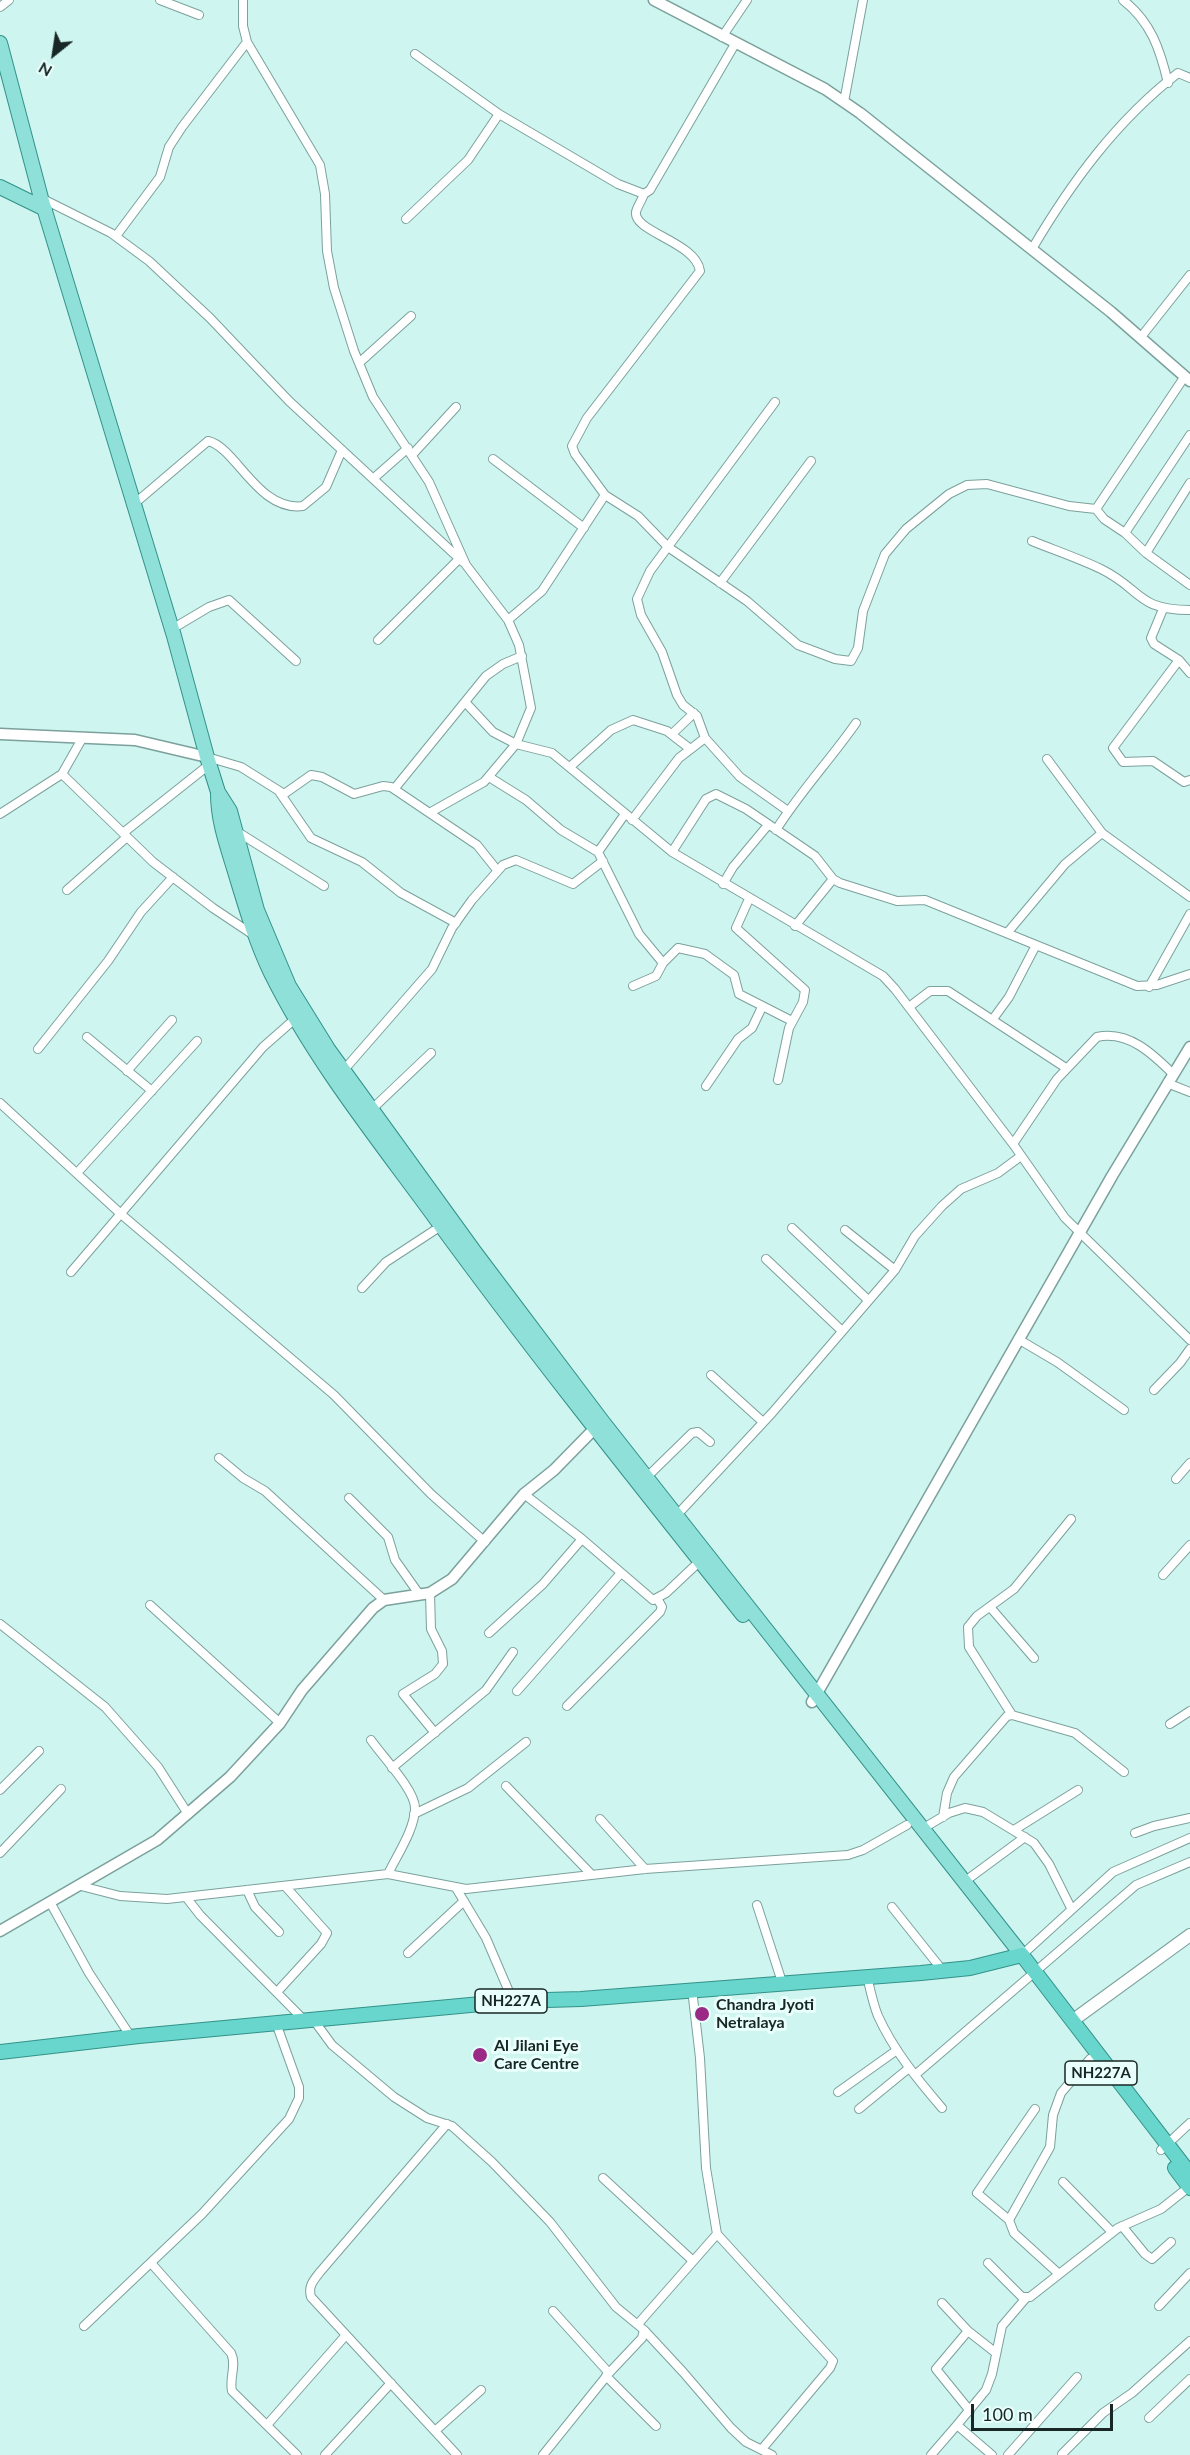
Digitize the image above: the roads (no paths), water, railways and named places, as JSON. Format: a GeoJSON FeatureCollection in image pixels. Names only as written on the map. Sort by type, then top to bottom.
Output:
{"type":"FeatureCollection","features":[{"type":"Feature","properties":{"kind":"highway","name":"NH227A"},"geometry":{"type":"LineString","coordinates":[[0,2052],[131,2037],[513,2001],[581,1999],[943,1971],[1017,1957],[1072,2021],[1190,2183]]}},
{"type":"Feature","properties":{"kind":"highway","name":"NH227A"},"geometry":{"type":"LineString","coordinates":[[1033,1977],[1090,2059],[1164,2148]]}},
{"type":"Feature","properties":{"kind":"main road"},"geometry":{"type":"LineString","coordinates":[[0,43],[5,77],[172,629],[218,792],[218,811],[224,836],[270,970],[326,1066],[441,1226],[598,1424],[646,1477],[676,1515],[907,1825],[1017,1957]]}},
{"type":"Feature","properties":{"kind":"main road"},"geometry":{"type":"LineString","coordinates":[[0,188],[43,203]]}},
{"type":"Feature","properties":{"kind":"main road"},"geometry":{"type":"LineString","coordinates":[[218,792],[230,811],[257,910],[274,954],[303,1011],[343,1071],[700,1561],[922,1829],[964,1882],[1017,1957]]}},
{"type":"Feature","properties":{"kind":"main road"},"geometry":{"type":"LineString","coordinates":[[1072,2021],[1190,1935]]}},
{"type":"Feature","properties":{"kind":"street"},"geometry":{"type":"LineString","coordinates":[[0,7],[9,0]]}},
{"type":"Feature","properties":{"kind":"street"},"geometry":{"type":"LineString","coordinates":[[160,0],[199,15]]}},
{"type":"Feature","properties":{"kind":"street"},"geometry":{"type":"LineString","coordinates":[[243,0],[243,26],[247,42],[320,165],[325,194],[330,273],[340,311],[359,363],[378,405],[410,452],[442,506],[463,562]]}},
{"type":"Feature","properties":{"kind":"street"},"geometry":{"type":"LineString","coordinates":[[654,0],[825,89],[844,102],[1032,249],[1141,337],[1187,378],[1096,509]]}},
{"type":"Feature","properties":{"kind":"street"},"geometry":{"type":"LineString","coordinates":[[722,37],[747,0]]}},
{"type":"Feature","properties":{"kind":"street"},"geometry":{"type":"LineString","coordinates":[[844,102],[862,0]]}},
{"type":"Feature","properties":{"kind":"street"},"geometry":{"type":"LineString","coordinates":[[1125,1],[1143,19],[1157,42],[1168,82]]}},
{"type":"Feature","properties":{"kind":"street"},"geometry":{"type":"LineString","coordinates":[[116,236],[160,177],[169,147],[182,127],[247,42]]}},
{"type":"Feature","properties":{"kind":"street"},"geometry":{"type":"LineString","coordinates":[[735,44],[650,190],[644,194],[637,211],[638,219],[664,240],[690,252],[696,259],[700,271],[574,438],[572,446],[575,454],[605,495],[638,516],[668,547],[747,601],[798,645],[829,657],[851,661],[858,648],[863,611],[885,554],[906,529],[959,488],[967,485],[993,485],[1069,506],[1096,509],[1104,519],[1125,533],[1146,553],[1190,585]]}},
{"type":"Feature","properties":{"kind":"street"},"geometry":{"type":"LineString","coordinates":[[414,54],[499,114],[618,184],[644,194]]}},
{"type":"Feature","properties":{"kind":"street"},"geometry":{"type":"LineString","coordinates":[[1032,249],[1085,165],[1119,127],[1178,74],[1190,78]]}},
{"type":"Feature","properties":{"kind":"street"},"geometry":{"type":"LineString","coordinates":[[406,219],[468,160],[499,114]]}},
{"type":"Feature","properties":{"kind":"street"},"geometry":{"type":"LineString","coordinates":[[43,203],[116,236],[169,279],[273,386],[463,562],[508,620],[522,656],[531,708],[516,744],[489,777],[478,786],[431,812]]}},
{"type":"Feature","properties":{"kind":"street"},"geometry":{"type":"LineString","coordinates":[[1141,337],[1190,275]]}},
{"type":"Feature","properties":{"kind":"street"},"geometry":{"type":"LineString","coordinates":[[359,363],[411,316]]}},
{"type":"Feature","properties":{"kind":"street"},"geometry":{"type":"LineString","coordinates":[[775,402],[638,591],[637,606],[662,652],[676,695],[683,705],[694,713],[700,722],[705,738],[740,777],[788,811]]}},
{"type":"Feature","properties":{"kind":"street"},"geometry":{"type":"LineString","coordinates":[[374,478],[410,452],[456,407]]}},
{"type":"Feature","properties":{"kind":"street"},"geometry":{"type":"LineString","coordinates":[[1125,533],[1190,435]]}},
{"type":"Feature","properties":{"kind":"street"},"geometry":{"type":"LineString","coordinates":[[134,504],[208,441],[219,446],[260,489],[285,504],[303,506],[326,487],[342,450]]}},
{"type":"Feature","properties":{"kind":"street"},"geometry":{"type":"LineString","coordinates":[[493,459],[584,528]]}},
{"type":"Feature","properties":{"kind":"street"},"geometry":{"type":"LineString","coordinates":[[720,583],[812,461]]}},
{"type":"Feature","properties":{"kind":"street"},"geometry":{"type":"LineString","coordinates":[[1146,553],[1190,483]]}},
{"type":"Feature","properties":{"kind":"street"},"geometry":{"type":"LineString","coordinates":[[508,620],[542,591],[605,495]]}},
{"type":"Feature","properties":{"kind":"street"},"geometry":{"type":"LineString","coordinates":[[1032,541],[1100,569],[1120,580],[1139,598],[1163,609],[1190,610]]}},
{"type":"Feature","properties":{"kind":"street"},"geometry":{"type":"LineString","coordinates":[[378,640],[463,562]]}},
{"type":"Feature","properties":{"kind":"street"},"geometry":{"type":"LineString","coordinates":[[172,629],[208,607],[229,600],[296,661]]}},
{"type":"Feature","properties":{"kind":"street"},"geometry":{"type":"LineString","coordinates":[[1163,609],[1151,638],[1154,644],[1179,660],[1190,673]]}},
{"type":"Feature","properties":{"kind":"street"},"geometry":{"type":"LineString","coordinates":[[395,788],[493,669],[522,656]]}},
{"type":"Feature","properties":{"kind":"street"},"geometry":{"type":"LineString","coordinates":[[1179,660],[1113,748],[1123,762],[1153,761],[1179,780],[1184,782],[1190,780]]}},
{"type":"Feature","properties":{"kind":"street"},"geometry":{"type":"LineString","coordinates":[[466,703],[493,732],[516,744],[529,745],[552,753],[571,766],[624,814],[672,852],[883,976],[909,1007],[1013,1144],[1051,1199],[1079,1233],[1190,1340]]}},
{"type":"Feature","properties":{"kind":"street"},"geometry":{"type":"LineString","coordinates":[[672,734],[694,713]]}},
{"type":"Feature","properties":{"kind":"street"},"geometry":{"type":"LineString","coordinates":[[571,766],[611,730],[628,721],[637,720],[672,734],[689,748]]}},
{"type":"Feature","properties":{"kind":"street"},"geometry":{"type":"LineString","coordinates":[[723,884],[788,811],[834,755],[856,723]]}},
{"type":"Feature","properties":{"kind":"street"},"geometry":{"type":"LineString","coordinates":[[0,734],[135,740],[241,766],[280,793],[311,838],[362,862],[401,892],[456,922]]}},
{"type":"Feature","properties":{"kind":"street"},"geometry":{"type":"LineString","coordinates":[[0,814],[62,774],[83,737]]}},
{"type":"Feature","properties":{"kind":"street"},"geometry":{"type":"LineString","coordinates":[[632,820],[689,748],[705,738]]}},
{"type":"Feature","properties":{"kind":"street"},"geometry":{"type":"LineString","coordinates":[[1047,759],[1102,833],[1190,897]]}},
{"type":"Feature","properties":{"kind":"street"},"geometry":{"type":"LineString","coordinates":[[67,890],[209,760]]}},
{"type":"Feature","properties":{"kind":"street"},"geometry":{"type":"LineString","coordinates":[[62,774],[125,835],[173,877],[258,938]]}},
{"type":"Feature","properties":{"kind":"street"},"geometry":{"type":"LineString","coordinates":[[280,793],[287,793],[311,775],[322,777],[350,794],[359,794],[383,786],[395,788],[477,845],[497,870]]}},
{"type":"Feature","properties":{"kind":"street"},"geometry":{"type":"LineString","coordinates":[[489,777],[526,800],[561,830],[598,852],[639,933],[663,963]]}},
{"type":"Feature","properties":{"kind":"street"},"geometry":{"type":"LineString","coordinates":[[672,852],[711,795],[716,794],[726,797],[815,856],[833,879],[886,898],[925,900],[1008,932],[1035,947],[1126,983],[1149,987],[1190,974]]}},
{"type":"Feature","properties":{"kind":"street"},"geometry":{"type":"LineString","coordinates":[[598,852],[624,814]]}},
{"type":"Feature","properties":{"kind":"street"},"geometry":{"type":"LineString","coordinates":[[235,831],[324,886]]}},
{"type":"Feature","properties":{"kind":"street"},"geometry":{"type":"LineString","coordinates":[[1008,932],[1065,864],[1102,833]]}},
{"type":"Feature","properties":{"kind":"street"},"geometry":{"type":"LineString","coordinates":[[343,1071],[432,969],[456,922],[497,870],[508,862],[516,860],[573,884],[603,861]]}},
{"type":"Feature","properties":{"kind":"street"},"geometry":{"type":"LineString","coordinates":[[38,1049],[108,961],[141,912],[173,877]]}},
{"type":"Feature","properties":{"kind":"street"},"geometry":{"type":"LineString","coordinates":[[795,926],[833,879]]}},
{"type":"Feature","properties":{"kind":"street"},"geometry":{"type":"LineString","coordinates":[[749,899],[736,928],[805,990],[803,1002],[792,1021],[778,1080]]}},
{"type":"Feature","properties":{"kind":"street"},"geometry":{"type":"LineString","coordinates":[[1149,987],[1190,914]]}},
{"type":"Feature","properties":{"kind":"street"},"geometry":{"type":"LineString","coordinates":[[993,1019],[1019,980],[1035,947]]}},
{"type":"Feature","properties":{"kind":"street"},"geometry":{"type":"LineString","coordinates":[[633,986],[656,976],[663,963],[678,948],[705,954],[734,975],[739,994],[792,1021]]}},
{"type":"Feature","properties":{"kind":"street"},"geometry":{"type":"LineString","coordinates":[[909,1007],[926,993],[944,989],[1066,1068]]}},
{"type":"Feature","properties":{"kind":"street"},"geometry":{"type":"LineString","coordinates":[[706,1086],[738,1039],[752,1028],[762,1007]]}},
{"type":"Feature","properties":{"kind":"street"},"geometry":{"type":"LineString","coordinates":[[71,1272],[263,1047],[296,1018]]}},
{"type":"Feature","properties":{"kind":"street"},"geometry":{"type":"LineString","coordinates":[[127,1071],[172,1020]]}},
{"type":"Feature","properties":{"kind":"street"},"geometry":{"type":"LineString","coordinates":[[1013,1144],[1034,1110],[1066,1068],[1090,1042],[1108,1034],[1126,1039],[1149,1051],[1170,1079],[1190,1092]]}},
{"type":"Feature","properties":{"kind":"street"},"geometry":{"type":"LineString","coordinates":[[87,1037],[152,1091]]}},
{"type":"Feature","properties":{"kind":"street"},"geometry":{"type":"LineString","coordinates":[[77,1173],[197,1041]]}},
{"type":"Feature","properties":{"kind":"street"},"geometry":{"type":"LineString","coordinates":[[814,1698],[1079,1233],[1190,1047]]}},
{"type":"Feature","properties":{"kind":"street"},"geometry":{"type":"LineString","coordinates":[[371,1110],[431,1053]]}},
{"type":"Feature","properties":{"kind":"street"},"geometry":{"type":"LineString","coordinates":[[0,1103],[122,1215],[319,1380],[431,1494],[485,1542]]}},
{"type":"Feature","properties":{"kind":"street"},"geometry":{"type":"LineString","coordinates":[[676,1515],[763,1422],[895,1270],[915,1236],[951,1197],[970,1184],[998,1173],[1021,1156]]}},
{"type":"Feature","properties":{"kind":"street"},"geometry":{"type":"LineString","coordinates":[[362,1288],[386,1262],[441,1226]]}},
{"type":"Feature","properties":{"kind":"street"},"geometry":{"type":"LineString","coordinates":[[792,1228],[868,1300]]}},
{"type":"Feature","properties":{"kind":"street"},"geometry":{"type":"LineString","coordinates":[[845,1230],[895,1270]]}},
{"type":"Feature","properties":{"kind":"street"},"geometry":{"type":"LineString","coordinates":[[766,1259],[841,1330]]}},
{"type":"Feature","properties":{"kind":"street"},"geometry":{"type":"LineString","coordinates":[[1018,1339],[1064,1366],[1124,1410]]}},
{"type":"Feature","properties":{"kind":"street"},"geometry":{"type":"LineString","coordinates":[[1154,1390],[1190,1349]]}},
{"type":"Feature","properties":{"kind":"street"},"geometry":{"type":"LineString","coordinates":[[711,1375],[763,1422]]}},
{"type":"Feature","properties":{"kind":"street"},"geometry":{"type":"LineString","coordinates":[[0,1931],[157,1840],[188,1814],[230,1777],[279,1723],[302,1690],[373,1608],[384,1600],[424,1593],[452,1579],[524,1494],[554,1470],[598,1424]]}},
{"type":"Feature","properties":{"kind":"street"},"geometry":{"type":"LineString","coordinates":[[646,1477],[692,1433],[699,1432],[710,1442]]}},
{"type":"Feature","properties":{"kind":"street"},"geometry":{"type":"LineString","coordinates":[[219,1458],[243,1478],[265,1491],[384,1600]]}},
{"type":"Feature","properties":{"kind":"street"},"geometry":{"type":"LineString","coordinates":[[1176,1479],[1190,1463]]}},
{"type":"Feature","properties":{"kind":"street"},"geometry":{"type":"LineString","coordinates":[[524,1494],[582,1539],[650,1598],[658,1600],[662,1607],[660,1612],[567,1706]]}},
{"type":"Feature","properties":{"kind":"street"},"geometry":{"type":"LineString","coordinates":[[349,1498],[388,1537],[395,1560],[424,1593],[432,1629],[442,1651],[443,1664],[435,1674],[403,1694],[435,1733]]}},
{"type":"Feature","properties":{"kind":"street"},"geometry":{"type":"LineString","coordinates":[[1071,1520],[1014,1589],[976,1616],[968,1627],[966,1642],[1012,1715],[1075,1733],[1124,1772]]}},
{"type":"Feature","properties":{"kind":"street"},"geometry":{"type":"LineString","coordinates":[[489,1634],[543,1584],[582,1539]]}},
{"type":"Feature","properties":{"kind":"street"},"geometry":{"type":"LineString","coordinates":[[1162,1575],[1190,1545]]}},
{"type":"Feature","properties":{"kind":"street"},"geometry":{"type":"LineString","coordinates":[[658,1600],[700,1561]]}},
{"type":"Feature","properties":{"kind":"street"},"geometry":{"type":"LineString","coordinates":[[517,1691],[621,1573]]}},
{"type":"Feature","properties":{"kind":"street"},"geometry":{"type":"LineString","coordinates":[[150,1605],[279,1723]]}},
{"type":"Feature","properties":{"kind":"street"},"geometry":{"type":"LineString","coordinates":[[990,1607],[1034,1658]]}},
{"type":"Feature","properties":{"kind":"street"},"geometry":{"type":"LineString","coordinates":[[0,1624],[105,1707],[158,1767],[188,1814]]}},
{"type":"Feature","properties":{"kind":"street"},"geometry":{"type":"LineString","coordinates":[[392,1768],[486,1690],[513,1652]]}},
{"type":"Feature","properties":{"kind":"street"},"geometry":{"type":"LineString","coordinates":[[1170,1724],[1190,1711]]}},
{"type":"Feature","properties":{"kind":"street"},"geometry":{"type":"LineString","coordinates":[[942,1817],[946,1793],[954,1777],[1004,1719],[1012,1715]]}},
{"type":"Feature","properties":{"kind":"street"},"geometry":{"type":"LineString","coordinates":[[371,1740],[412,1795],[414,1814],[388,1874]]}},
{"type":"Feature","properties":{"kind":"street"},"geometry":{"type":"LineString","coordinates":[[414,1814],[468,1788],[526,1742]]}},
{"type":"Feature","properties":{"kind":"street"},"geometry":{"type":"LineString","coordinates":[[0,1790],[39,1751]]}},
{"type":"Feature","properties":{"kind":"street"},"geometry":{"type":"LineString","coordinates":[[506,1786],[591,1874]]}},
{"type":"Feature","properties":{"kind":"street"},"geometry":{"type":"LineString","coordinates":[[0,1853],[61,1789]]}},
{"type":"Feature","properties":{"kind":"street"},"geometry":{"type":"LineString","coordinates":[[1014,1830],[1078,1790]]}},
{"type":"Feature","properties":{"kind":"street"},"geometry":{"type":"LineString","coordinates":[[922,1829],[942,1817],[965,1808],[974,1808],[1034,1843],[1049,1864],[1071,1908]]}},
{"type":"Feature","properties":{"kind":"street"},"geometry":{"type":"LineString","coordinates":[[1135,1833],[1190,1818]]}},
{"type":"Feature","properties":{"kind":"street"},"geometry":{"type":"LineString","coordinates":[[600,1819],[645,1869]]}},
{"type":"Feature","properties":{"kind":"street"},"geometry":{"type":"LineString","coordinates":[[81,1886],[120,1896],[167,1899],[388,1874],[456,1888],[645,1869],[848,1855],[863,1850],[907,1825]]}},
{"type":"Feature","properties":{"kind":"street"},"geometry":{"type":"LineString","coordinates":[[964,1882],[1025,1837]]}},
{"type":"Feature","properties":{"kind":"street"},"geometry":{"type":"LineString","coordinates":[[1017,1957],[1113,1872],[1190,1838]]}},
{"type":"Feature","properties":{"kind":"street"},"geometry":{"type":"LineString","coordinates":[[915,2076],[1033,1977],[1136,1885],[1190,1862]]}},
{"type":"Feature","properties":{"kind":"street"},"geometry":{"type":"LineString","coordinates":[[277,1992],[321,1944],[327,1933],[285,1886]]}},
{"type":"Feature","properties":{"kind":"street"},"geometry":{"type":"LineString","coordinates":[[456,1888],[486,1938],[513,2001]]}},
{"type":"Feature","properties":{"kind":"street"},"geometry":{"type":"LineString","coordinates":[[247,1890],[255,1906],[279,1932]]}},
{"type":"Feature","properties":{"kind":"street"},"geometry":{"type":"LineString","coordinates":[[186,1897],[200,1915],[338,2050],[394,2097],[427,2118],[447,2124],[471,2142],[528,2198],[616,2307],[641,2327],[730,2428],[746,2442],[771,2455]]}},
{"type":"Feature","properties":{"kind":"street"},"geometry":{"type":"LineString","coordinates":[[408,1953],[464,1901]]}},
{"type":"Feature","properties":{"kind":"street"},"geometry":{"type":"LineString","coordinates":[[50,1902],[89,1973],[131,2037]]}},
{"type":"Feature","properties":{"kind":"street"},"geometry":{"type":"LineString","coordinates":[[757,1905],[782,1982]]}},
{"type":"Feature","properties":{"kind":"street"},"geometry":{"type":"LineString","coordinates":[[892,1907],[943,1971]]}},
{"type":"Feature","properties":{"kind":"street"},"geometry":{"type":"LineString","coordinates":[[867,1976],[877,2014],[897,2050],[942,2108]]}},
{"type":"Feature","properties":{"kind":"street"},"geometry":{"type":"LineString","coordinates":[[692,1989],[700,2058],[706,2168],[717,2234],[833,2361],[762,2449]]}},
{"type":"Feature","properties":{"kind":"street"},"geometry":{"type":"LineString","coordinates":[[84,2326],[202,2214],[289,2119],[295,2109],[299,2087],[276,2023]]}},
{"type":"Feature","properties":{"kind":"street"},"geometry":{"type":"LineString","coordinates":[[838,2092],[897,2050]]}},
{"type":"Feature","properties":{"kind":"street"},"geometry":{"type":"LineString","coordinates":[[1009,2220],[1050,2147],[1053,2115],[1061,2093],[1090,2059]]}},
{"type":"Feature","properties":{"kind":"street"},"geometry":{"type":"LineString","coordinates":[[859,2109],[909,2068]]}},
{"type":"Feature","properties":{"kind":"street"},"geometry":{"type":"LineString","coordinates":[[1035,2109],[978,2189],[979,2197],[1009,2220],[1014,2233],[1059,2274]]}},
{"type":"Feature","properties":{"kind":"street"},"geometry":{"type":"LineString","coordinates":[[1164,2148],[1190,2123]]}},
{"type":"Feature","properties":{"kind":"street"},"geometry":{"type":"LineString","coordinates":[[447,2124],[311,2283],[311,2297],[435,2431],[451,2453]]}},
{"type":"Feature","properties":{"kind":"street"},"geometry":{"type":"LineString","coordinates":[[603,2178],[692,2260]]}},
{"type":"Feature","properties":{"kind":"street"},"geometry":{"type":"LineString","coordinates":[[1064,2182],[1112,2232]]}},
{"type":"Feature","properties":{"kind":"street"},"geometry":{"type":"LineString","coordinates":[[931,2455],[970,2411],[990,2382],[1002,2326],[1026,2298],[1112,2232],[1161,2209],[1190,2183]]}},
{"type":"Feature","properties":{"kind":"street"},"geometry":{"type":"LineString","coordinates":[[1122,2226],[1145,2254],[1152,2259],[1171,2242]]}},
{"type":"Feature","properties":{"kind":"street"},"geometry":{"type":"LineString","coordinates":[[547,2454],[608,2375],[642,2338],[641,2327],[692,2260],[717,2234]]}},
{"type":"Feature","properties":{"kind":"street"},"geometry":{"type":"LineString","coordinates":[[150,2263],[231,2353],[233,2358],[230,2382],[232,2391],[297,2455]]}},
{"type":"Feature","properties":{"kind":"street"},"geometry":{"type":"LineString","coordinates":[[988,2263],[1026,2298]]}},
{"type":"Feature","properties":{"kind":"street"},"geometry":{"type":"LineString","coordinates":[[1159,2306],[1190,2272]]}},
{"type":"Feature","properties":{"kind":"street"},"geometry":{"type":"LineString","coordinates":[[942,2303],[968,2331],[996,2353]]}},
{"type":"Feature","properties":{"kind":"street"},"geometry":{"type":"LineString","coordinates":[[553,2311],[656,2426]]}},
{"type":"Feature","properties":{"kind":"street"},"geometry":{"type":"LineString","coordinates":[[968,2331],[936,2369],[970,2411]]}},
{"type":"Feature","properties":{"kind":"street"},"geometry":{"type":"LineString","coordinates":[[267,2425],[346,2335]]}},
{"type":"Feature","properties":{"kind":"street"},"geometry":{"type":"LineString","coordinates":[[1062,2454],[1103,2413],[1132,2393],[1190,2341]]}},
{"type":"Feature","properties":{"kind":"street"},"geometry":{"type":"LineString","coordinates":[[1008,2455],[1077,2377]]}},
{"type":"Feature","properties":{"kind":"street"},"geometry":{"type":"LineString","coordinates":[[1149,2418],[1190,2379]]}},
{"type":"Feature","properties":{"kind":"street"},"geometry":{"type":"LineString","coordinates":[[325,2455],[391,2384]]}},
{"type":"Feature","properties":{"kind":"street"},"geometry":{"type":"LineString","coordinates":[[435,2431],[481,2390]]}},
{"type":"Feature","properties":{"kind":"street"},"geometry":{"type":"LineString","coordinates":[[957,2425],[992,2455]]}},
{"type":"Feature","properties":{"kind":"place","name":"Chandra Jyoti Netralaya"},"geometry":{"type":"Point","coordinates":[702,2014]}},
{"type":"Feature","properties":{"kind":"place","name":"Al Jilani Eye Care Centre"},"geometry":{"type":"Point","coordinates":[480,2055]}}]}
